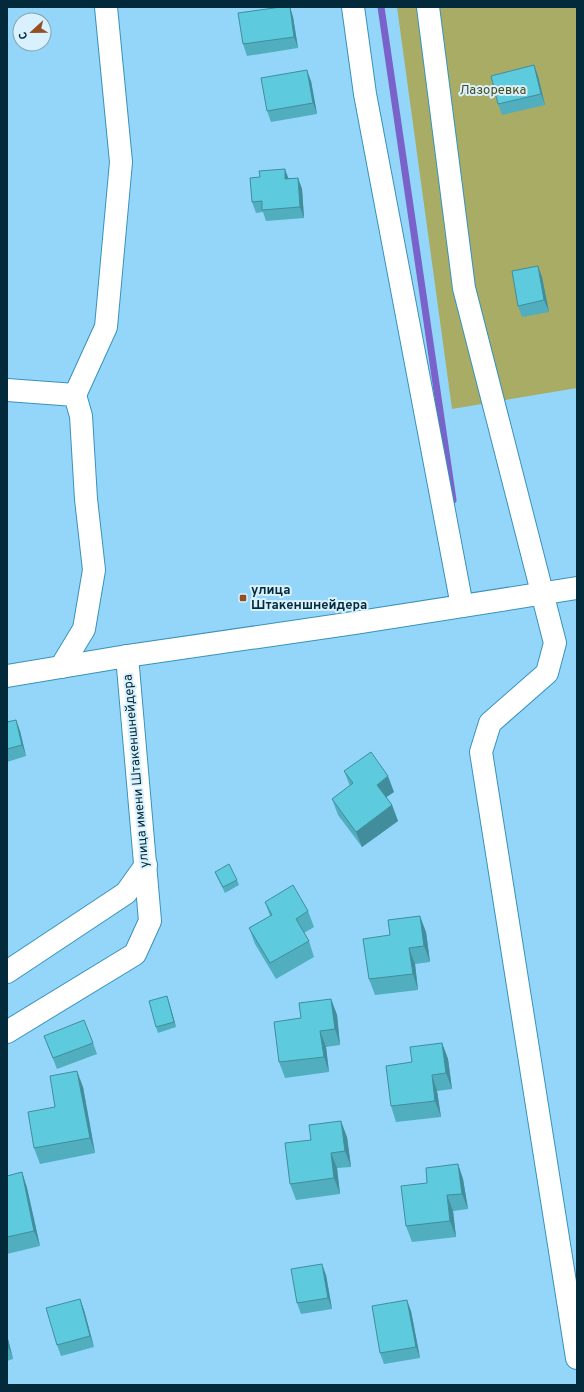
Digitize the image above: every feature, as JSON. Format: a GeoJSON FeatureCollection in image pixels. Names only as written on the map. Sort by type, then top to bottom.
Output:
{"type":"FeatureCollection","features":[{"type":"Feature","properties":{"kind":"street"},"geometry":{"type":"LineString","coordinates":[[61,667],[84,629],[94,570],[86,499],[81,416],[75,395],[106,327],[121,162],[106,7]]}},
{"type":"Feature","properties":{"kind":"street"},"geometry":{"type":"LineString","coordinates":[[353,7],[365,94],[462,606]]}},
{"type":"Feature","properties":{"kind":"street"},"geometry":{"type":"LineString","coordinates":[[428,7],[464,288],[541,594],[555,643],[547,673],[490,723],[481,752],[577,1358]]}},
{"type":"Feature","properties":{"kind":"street"},"geometry":{"type":"LineString","coordinates":[[7,390],[75,395]]}},
{"type":"Feature","properties":{"kind":"street"},"geometry":{"type":"LineString","coordinates":[[7,676],[127,656],[354,623],[577,588]]}},
{"type":"Feature","properties":{"kind":"street","name":"улица имени Штакеншнейдера"},"geometry":{"type":"LineString","coordinates":[[7,1032],[134,954],[150,921],[127,656]]}},
{"type":"Feature","properties":{"kind":"street"},"geometry":{"type":"LineString","coordinates":[[7,972],[126,893],[146,865]]}},
{"type":"Feature","properties":{"kind":"green space","name":"Лазоревка"},"geometry":{"type":"Polygon","coordinates":[[[397,7],[577,7],[577,388],[452,409],[397,7]]]}},
{"type":"Feature","properties":{"kind":"building"},"geometry":{"type":"Polygon","coordinates":[[[290,7],[294,37],[243,44],[238,13],[290,7]]]}},
{"type":"Feature","properties":{"kind":"building"},"geometry":{"type":"Polygon","coordinates":[[[534,65],[541,94],[498,104],[491,76],[534,65]]]}},
{"type":"Feature","properties":{"kind":"building"},"geometry":{"type":"Polygon","coordinates":[[[307,70],[313,103],[267,111],[261,78],[307,70]]]}},
{"type":"Feature","properties":{"kind":"building"},"geometry":{"type":"Polygon","coordinates":[[[285,169],[285,179],[298,178],[300,207],[262,210],[262,201],[252,202],[250,178],[260,177],[259,171],[285,169]]]}},
{"type":"Feature","properties":{"kind":"building"},"geometry":{"type":"Polygon","coordinates":[[[538,266],[544,300],[518,306],[512,271],[538,266]]]}},
{"type":"Feature","properties":{"kind":"building"},"geometry":{"type":"Polygon","coordinates":[[[16,720],[22,745],[7,749],[7,722],[16,720]]]}},
{"type":"Feature","properties":{"kind":"building"},"geometry":{"type":"Polygon","coordinates":[[[371,752],[388,776],[377,785],[392,805],[356,832],[332,799],[353,783],[344,771],[371,752]]]}},
{"type":"Feature","properties":{"kind":"building"},"geometry":{"type":"Polygon","coordinates":[[[229,864],[237,880],[223,887],[215,872],[229,864]]]}},
{"type":"Feature","properties":{"kind":"building"},"geometry":{"type":"Polygon","coordinates":[[[293,885],[308,911],[296,919],[309,941],[270,963],[249,928],[272,915],[265,902],[293,885]]]}},
{"type":"Feature","properties":{"kind":"building"},"geometry":{"type":"Polygon","coordinates":[[[420,916],[424,946],[409,948],[413,974],[369,979],[363,939],[390,935],[388,920],[420,916]]]}},
{"type":"Feature","properties":{"kind":"building"},"geometry":{"type":"Polygon","coordinates":[[[167,996],[174,1022],[156,1027],[149,1001],[167,996]]]}},
{"type":"Feature","properties":{"kind":"building"},"geometry":{"type":"Polygon","coordinates":[[[331,999],[335,1029],[320,1031],[324,1057],[279,1062],[274,1022],[301,1018],[299,1003],[331,999]]]}},
{"type":"Feature","properties":{"kind":"building"},"geometry":{"type":"Polygon","coordinates":[[[84,1020],[93,1043],[53,1058],[44,1036],[84,1020]]]}},
{"type":"Feature","properties":{"kind":"building"},"geometry":{"type":"Polygon","coordinates":[[[442,1043],[446,1073],[432,1075],[435,1101],[391,1106],[386,1066],[412,1062],[410,1047],[442,1043]]]}},
{"type":"Feature","properties":{"kind":"building"},"geometry":{"type":"Polygon","coordinates":[[[77,1071],[90,1138],[34,1148],[28,1112],[55,1107],[50,1076],[77,1071]]]}},
{"type":"Feature","properties":{"kind":"building"},"geometry":{"type":"Polygon","coordinates":[[[341,1121],[345,1151],[331,1153],[334,1178],[290,1184],[285,1143],[311,1140],[309,1125],[341,1121]]]}},
{"type":"Feature","properties":{"kind":"building"},"geometry":{"type":"Polygon","coordinates":[[[458,1164],[462,1194],[447,1195],[450,1221],[406,1226],[401,1186],[427,1183],[426,1168],[458,1164]]]}},
{"type":"Feature","properties":{"kind":"building"},"geometry":{"type":"Polygon","coordinates":[[[22,1172],[34,1231],[7,1237],[7,1176],[22,1172]]]}},
{"type":"Feature","properties":{"kind":"building"},"geometry":{"type":"Polygon","coordinates":[[[322,1264],[328,1298],[297,1303],[291,1269],[322,1264]]]}},
{"type":"Feature","properties":{"kind":"building"},"geometry":{"type":"Polygon","coordinates":[[[80,1299],[90,1336],[57,1345],[46,1308],[80,1299]]]}},
{"type":"Feature","properties":{"kind":"building"},"geometry":{"type":"Polygon","coordinates":[[[407,1300],[416,1347],[380,1353],[372,1306],[407,1300]]]}},
{"type":"Feature","properties":{"kind":"waterway"},"geometry":{"type":"LineString","coordinates":[[381,7],[453,500]]}},
{"type":"Feature","properties":{"kind":"place","name":"улица Штакеншнейдера"},"geometry":{"type":"Point","coordinates":[243,598]}}]}
